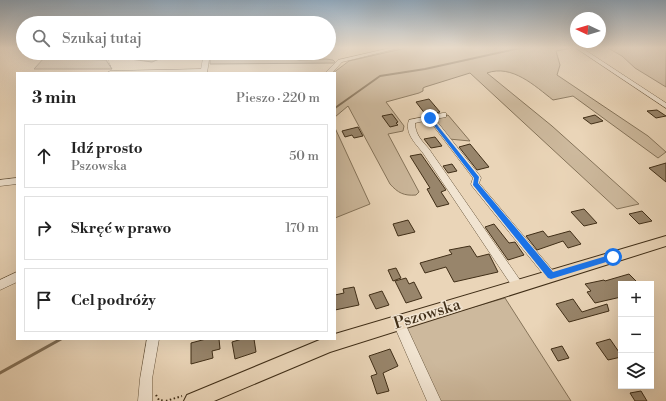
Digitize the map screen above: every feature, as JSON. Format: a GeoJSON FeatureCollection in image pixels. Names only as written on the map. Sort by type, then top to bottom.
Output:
{"type":"FeatureCollection","features":[{"type":"Feature","properties":{"kind":"main road","name":"Pszowska"},"geometry":{"type":"LineString","coordinates":[[193,401],[329,344],[666,241]]}},
{"type":"Feature","properties":{"kind":"street"},"geometry":{"type":"LineString","coordinates":[[607,67],[666,106]]}},
{"type":"Feature","properties":{"kind":"street"},"geometry":{"type":"LineString","coordinates":[[443,115],[412,122],[411,126],[413,136],[426,151],[518,286]]}},
{"type":"Feature","properties":{"kind":"street"},"geometry":{"type":"LineString","coordinates":[[430,118],[477,178],[475,184],[551,276]]}},
{"type":"Feature","properties":{"kind":"street"},"geometry":{"type":"LineString","coordinates":[[0,183],[16,181]]}},
{"type":"Feature","properties":{"kind":"street"},"geometry":{"type":"LineString","coordinates":[[0,285],[16,277]]}},
{"type":"Feature","properties":{"kind":"street"},"geometry":{"type":"LineString","coordinates":[[399,323],[434,401]]}},
{"type":"Feature","properties":{"kind":"street"},"geometry":{"type":"LineString","coordinates":[[144,401],[153,340]]}},
{"type":"Feature","properties":{"kind":"shaded area"},"geometry":{"type":"Polygon","coordinates":[[[36,67],[110,67],[112,69],[34,69],[36,67]]]}},
{"type":"Feature","properties":{"kind":"shaded area"},"geometry":{"type":"Polygon","coordinates":[[[341,67],[559,67],[557,75],[648,136],[666,152],[658,158],[573,96],[553,100],[531,83],[514,74],[505,71],[487,73],[552,126],[639,204],[617,209],[470,73],[425,87],[423,88],[423,91],[419,93],[386,102],[404,126],[403,131],[388,134],[419,192],[416,195],[405,194],[396,190],[390,184],[348,106],[336,116],[336,72],[334,72],[341,67]]]}},
{"type":"Feature","properties":{"kind":"shaded area"},"geometry":{"type":"Polygon","coordinates":[[[634,67],[666,67],[666,87],[634,67]]]}},
{"type":"Feature","properties":{"kind":"shaded area"},"geometry":{"type":"Polygon","coordinates":[[[448,115],[470,141],[449,139],[433,119],[448,115]]]}},
{"type":"Feature","properties":{"kind":"shaded area"},"geometry":{"type":"Polygon","coordinates":[[[336,130],[370,204],[336,218],[336,130]]]}},
{"type":"Feature","properties":{"kind":"shaded area"},"geometry":{"type":"Polygon","coordinates":[[[505,298],[571,401],[438,401],[401,328],[505,298]]]}},
{"type":"Feature","properties":{"kind":"building"},"geometry":{"type":"Polygon","coordinates":[[[429,99],[440,112],[426,115],[416,102],[429,99]]]}},
{"type":"Feature","properties":{"kind":"building"},"geometry":{"type":"Polygon","coordinates":[[[657,110],[666,116],[656,118],[647,111],[657,110]]]}},
{"type":"Feature","properties":{"kind":"building"},"geometry":{"type":"Polygon","coordinates":[[[392,114],[398,122],[396,123],[398,125],[390,127],[382,116],[392,114]]]}},
{"type":"Feature","properties":{"kind":"building"},"geometry":{"type":"Polygon","coordinates":[[[595,115],[603,121],[591,124],[583,118],[595,115]]]}},
{"type":"Feature","properties":{"kind":"building"},"geometry":{"type":"Polygon","coordinates":[[[358,127],[363,136],[354,138],[352,135],[345,137],[342,131],[358,127]]]}},
{"type":"Feature","properties":{"kind":"building"},"geometry":{"type":"Polygon","coordinates":[[[435,137],[442,146],[431,148],[424,139],[435,137]]]}},
{"type":"Feature","properties":{"kind":"building"},"geometry":{"type":"Polygon","coordinates":[[[470,144],[489,167],[477,170],[459,147],[470,144]]]}},
{"type":"Feature","properties":{"kind":"building"},"geometry":{"type":"Polygon","coordinates":[[[421,154],[446,190],[441,192],[449,204],[437,207],[427,189],[430,188],[410,156],[421,154]]]}},
{"type":"Feature","properties":{"kind":"building"},"geometry":{"type":"Polygon","coordinates":[[[666,163],[666,182],[649,168],[666,163]]]}},
{"type":"Feature","properties":{"kind":"building"},"geometry":{"type":"Polygon","coordinates":[[[452,164],[457,171],[448,173],[443,166],[452,164]]]}},
{"type":"Feature","properties":{"kind":"building"},"geometry":{"type":"Polygon","coordinates":[[[584,209],[597,223],[584,226],[571,212],[584,209]]]}},
{"type":"Feature","properties":{"kind":"building"},"geometry":{"type":"Polygon","coordinates":[[[642,211],[652,221],[639,224],[629,214],[642,211]]]}},
{"type":"Feature","properties":{"kind":"building"},"geometry":{"type":"Polygon","coordinates":[[[408,220],[415,232],[398,236],[393,224],[408,220]]]}},
{"type":"Feature","properties":{"kind":"building"},"geometry":{"type":"Polygon","coordinates":[[[494,224],[509,243],[515,242],[524,255],[508,260],[485,227],[494,224]]]}},
{"type":"Feature","properties":{"kind":"building"},"geometry":{"type":"Polygon","coordinates":[[[543,231],[548,237],[570,231],[581,244],[568,248],[563,241],[537,250],[526,236],[543,231]]]}},
{"type":"Feature","properties":{"kind":"building"},"geometry":{"type":"Polygon","coordinates":[[[470,246],[477,257],[489,254],[498,272],[454,282],[446,267],[425,273],[420,263],[452,254],[449,250],[470,246]]]}},
{"type":"Feature","properties":{"kind":"building"},"geometry":{"type":"Polygon","coordinates":[[[396,268],[401,278],[393,281],[388,270],[396,268]]]}},
{"type":"Feature","properties":{"kind":"building"},"geometry":{"type":"Polygon","coordinates":[[[629,274],[636,281],[618,281],[618,298],[595,303],[587,292],[591,291],[585,284],[605,281],[629,274]]]}},
{"type":"Feature","properties":{"kind":"building"},"geometry":{"type":"Polygon","coordinates":[[[406,278],[409,284],[414,282],[422,298],[406,303],[395,281],[406,278]]]}},
{"type":"Feature","properties":{"kind":"building"},"geometry":{"type":"Polygon","coordinates":[[[354,287],[359,305],[336,310],[336,295],[344,293],[343,289],[354,287]]]}},
{"type":"Feature","properties":{"kind":"building"},"geometry":{"type":"Polygon","coordinates":[[[382,291],[389,305],[376,309],[369,295],[382,291]]]}},
{"type":"Feature","properties":{"kind":"building"},"geometry":{"type":"Polygon","coordinates":[[[573,299],[582,312],[607,304],[609,311],[569,322],[556,304],[573,299]]]}},
{"type":"Feature","properties":{"kind":"building"},"geometry":{"type":"Polygon","coordinates":[[[610,339],[618,351],[618,358],[608,360],[596,343],[610,339]]]}},
{"type":"Feature","properties":{"kind":"building"},"geometry":{"type":"Polygon","coordinates":[[[202,340],[219,340],[220,349],[212,351],[213,358],[191,364],[191,343],[202,340]]]}},
{"type":"Feature","properties":{"kind":"building"},"geometry":{"type":"Polygon","coordinates":[[[239,340],[254,340],[256,352],[235,359],[232,342],[239,340]]]}},
{"type":"Feature","properties":{"kind":"building"},"geometry":{"type":"Polygon","coordinates":[[[562,346],[569,358],[558,361],[551,349],[562,346]]]}},
{"type":"Feature","properties":{"kind":"building"},"geometry":{"type":"Polygon","coordinates":[[[390,349],[398,366],[383,373],[389,391],[377,394],[371,376],[377,374],[369,356],[390,349]]]}},
{"type":"Feature","properties":{"kind":"building"},"geometry":{"type":"Polygon","coordinates":[[[641,391],[647,401],[635,401],[630,393],[641,391]]]}},
{"type":"Feature","properties":{"kind":"waterway"},"geometry":{"type":"LineString","coordinates":[[336,107],[380,76],[435,67]]}},
{"type":"Feature","properties":{"kind":"waterway"},"geometry":{"type":"LineString","coordinates":[[0,373],[59,340]]}},
{"type":"Feature","properties":{"kind":"route"},"geometry":{"type":"LineString","coordinates":[[430,118],[477,178],[475,184],[551,276],[613,257]]}}]}
